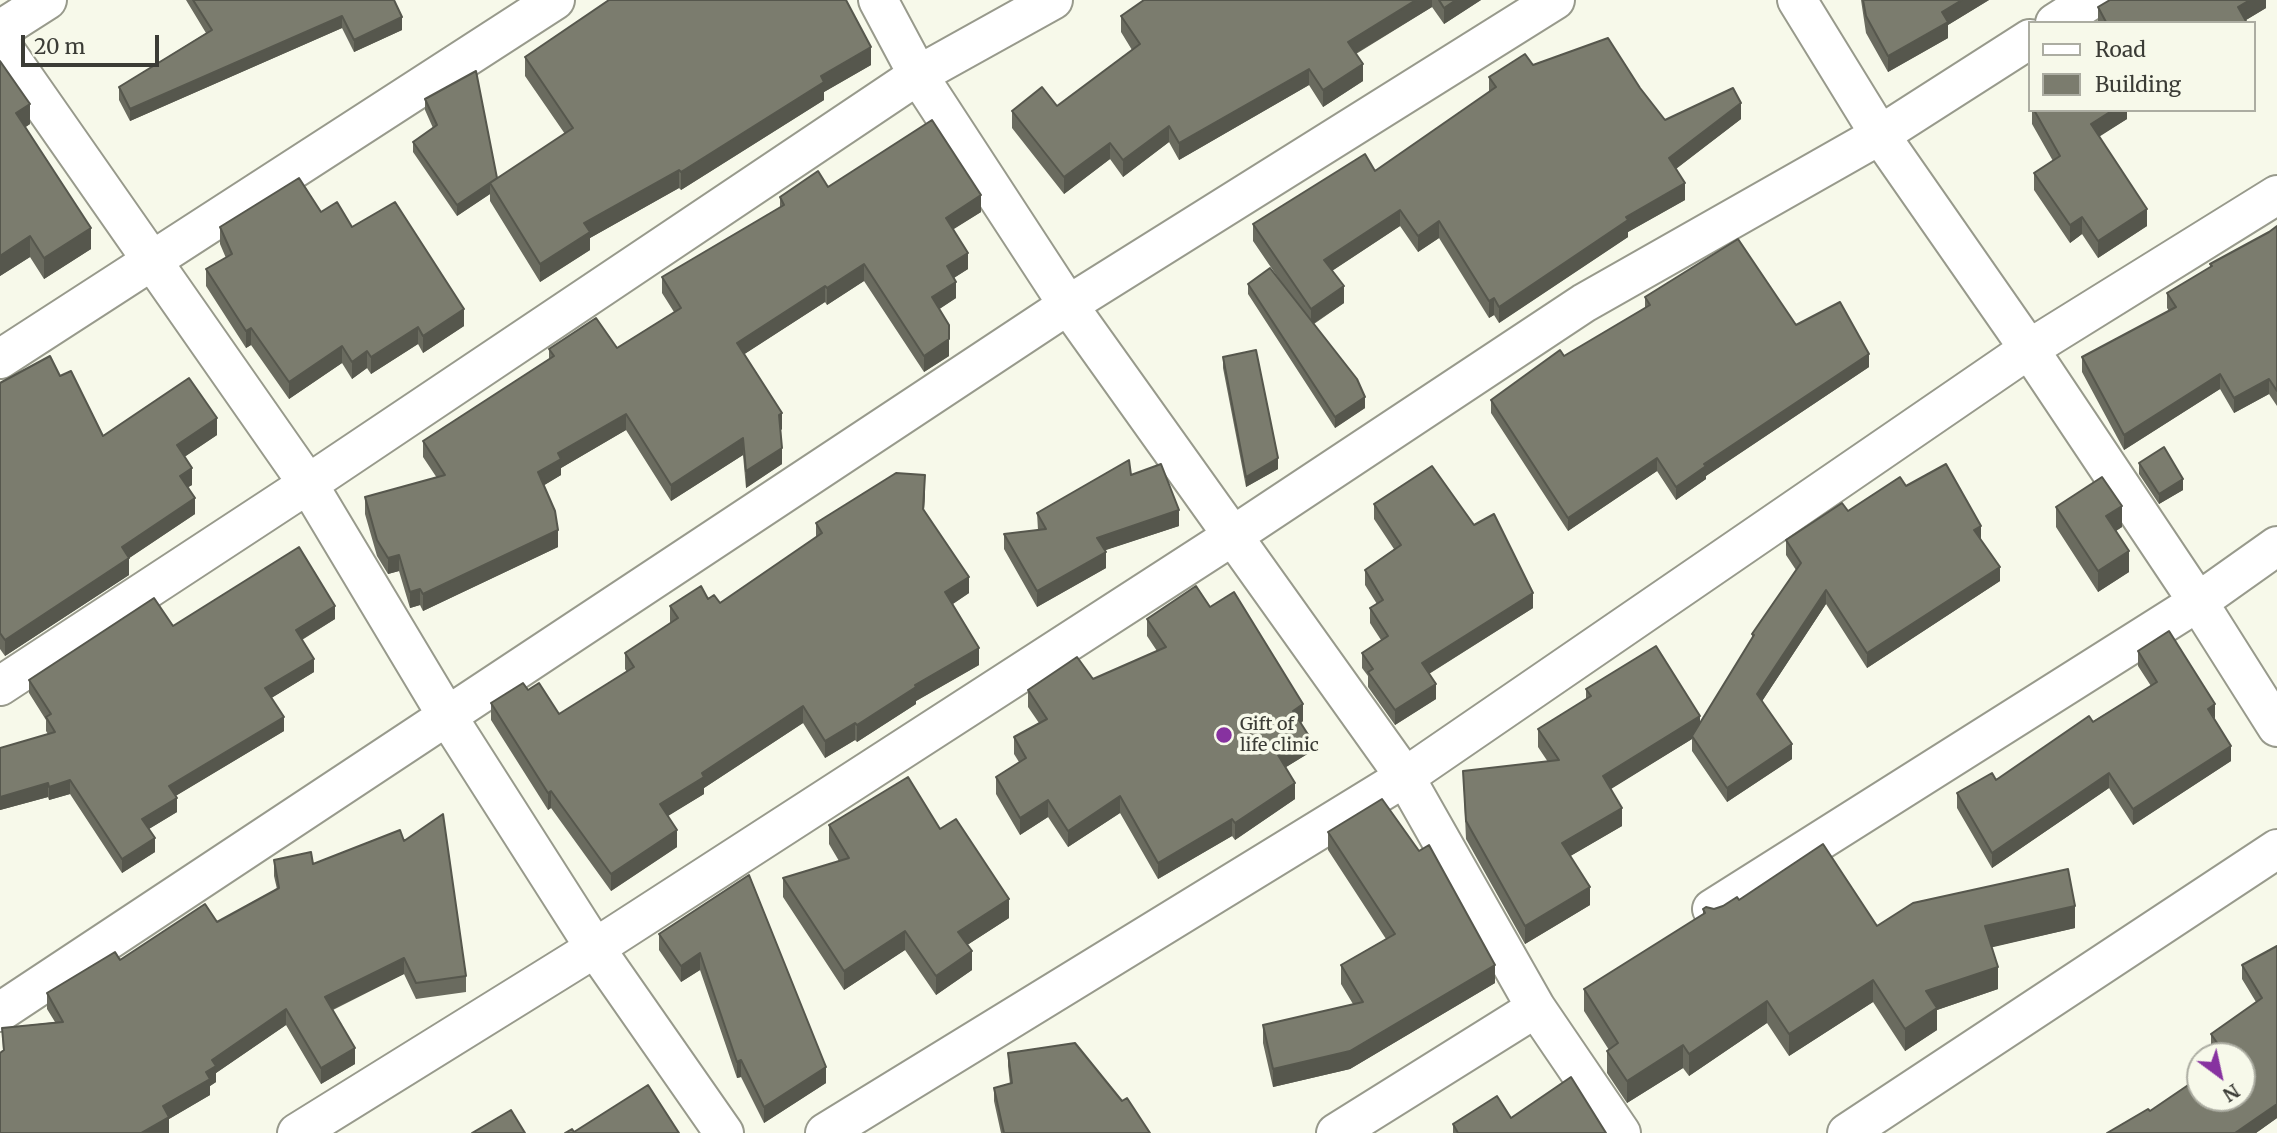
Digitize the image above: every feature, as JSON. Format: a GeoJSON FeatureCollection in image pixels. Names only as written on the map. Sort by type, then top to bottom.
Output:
{"type":"FeatureCollection","features":[{"type":"Feature","properties":{"kind":"street"},"geometry":{"type":"LineString","coordinates":[[0,30],[47,0]]}},
{"type":"Feature","properties":{"kind":"street"},"geometry":{"type":"LineString","coordinates":[[0,359],[555,0]]}},
{"type":"Feature","properties":{"kind":"street"},"geometry":{"type":"LineString","coordinates":[[878,0],[918,75],[1068,305],[1405,777],[1536,1008],[1621,1133]]}},
{"type":"Feature","properties":{"kind":"street"},"geometry":{"type":"LineString","coordinates":[[0,686],[308,484],[918,75],[1053,0]]}},
{"type":"Feature","properties":{"kind":"street"},"geometry":{"type":"LineString","coordinates":[[0,1012],[1068,305],[1555,0]]}},
{"type":"Feature","properties":{"kind":"street"},"geometry":{"type":"LineString","coordinates":[[1797,0],[1880,135],[2029,349],[2198,601],[2277,727]]}},
{"type":"Feature","properties":{"kind":"street"},"geometry":{"type":"LineString","coordinates":[[2058,21],[2091,0]]}},
{"type":"Feature","properties":{"kind":"street"},"geometry":{"type":"LineString","coordinates":[[297,1133],[595,948],[1234,535],[1584,303],[1880,135],[2028,40]]}},
{"type":"Feature","properties":{"kind":"street"},"geometry":{"type":"LineString","coordinates":[[0,43],[308,484],[447,716],[595,948],[724,1133]]}},
{"type":"Feature","properties":{"kind":"street"},"geometry":{"type":"LineString","coordinates":[[825,1133],[1405,777],[2029,349],[2277,195]]}},
{"type":"Feature","properties":{"kind":"street"},"geometry":{"type":"LineString","coordinates":[[1712,909],[2198,601],[2277,546]]}},
{"type":"Feature","properties":{"kind":"street"},"geometry":{"type":"LineString","coordinates":[[1847,1133],[2277,849]]}},
{"type":"Feature","properties":{"kind":"street"},"geometry":{"type":"LineString","coordinates":[[1336,1133],[1536,1008]]}},
{"type":"Feature","properties":{"kind":"building"},"geometry":{"type":"Polygon","coordinates":[[[193,0],[394,0],[402,17],[354,40],[342,16],[130,109],[119,87],[212,30],[193,0]]]}},
{"type":"Feature","properties":{"kind":"building"},"geometry":{"type":"Polygon","coordinates":[[[609,0],[846,0],[871,47],[821,76],[824,82],[681,172],[679,170],[584,223],[590,232],[540,264],[490,183],[573,128],[525,57],[609,0]]]}},
{"type":"Feature","properties":{"kind":"building"},"geometry":{"type":"Polygon","coordinates":[[[1144,0],[1416,0],[1348,42],[1363,64],[1323,90],[1309,69],[1179,143],[1169,126],[1123,160],[1110,143],[1064,177],[1012,111],[1042,87],[1057,106],[1140,44],[1121,16],[1144,0]]]}},
{"type":"Feature","properties":{"kind":"building"},"geometry":{"type":"Polygon","coordinates":[[[1439,0],[1456,0],[1444,8],[1439,0]]]}},
{"type":"Feature","properties":{"kind":"building"},"geometry":{"type":"Polygon","coordinates":[[[1863,0],[1962,0],[1942,12],[1948,22],[1888,56],[1866,16],[1863,0]]]}},
{"type":"Feature","properties":{"kind":"building"},"geometry":{"type":"Polygon","coordinates":[[[2110,0],[2250,0],[2238,7],[2246,21],[2105,21],[2098,7],[2110,0]]]}},
{"type":"Feature","properties":{"kind":"building"},"geometry":{"type":"Polygon","coordinates":[[[1608,38],[1640,88],[1665,120],[1733,88],[1741,103],[1669,158],[1685,183],[1626,217],[1628,220],[1499,307],[1494,298],[1489,301],[1439,221],[1418,236],[1400,210],[1324,260],[1344,286],[1311,309],[1253,224],[1365,154],[1375,171],[1496,87],[1489,77],[1525,54],[1533,65],[1608,38]]]}},
{"type":"Feature","properties":{"kind":"building"},"geometry":{"type":"Polygon","coordinates":[[[0,61],[30,104],[16,113],[91,228],[44,258],[30,236],[0,256],[0,61]]]}},
{"type":"Feature","properties":{"kind":"building"},"geometry":{"type":"Polygon","coordinates":[[[476,71],[497,178],[457,205],[413,142],[437,125],[425,99],[476,71]]]}},
{"type":"Feature","properties":{"kind":"building"},"geometry":{"type":"Polygon","coordinates":[[[2035,112],[2110,112],[2091,124],[2147,209],[2098,241],[2082,217],[2070,225],[2034,173],[2060,156],[2035,112]]]}},
{"type":"Feature","properties":{"kind":"building"},"geometry":{"type":"Polygon","coordinates":[[[932,120],[981,195],[946,218],[968,253],[947,266],[956,282],[932,297],[949,325],[949,339],[924,356],[864,264],[737,343],[782,413],[779,415],[782,448],[746,471],[743,438],[671,485],[626,414],[558,453],[561,459],[538,472],[555,511],[558,530],[423,594],[420,589],[410,592],[399,555],[388,558],[377,540],[365,497],[445,475],[423,441],[554,356],[549,349],[596,318],[617,348],[681,308],[662,277],[784,205],[780,197],[818,171],[828,187],[932,120]]]}},
{"type":"Feature","properties":{"kind":"building"},"geometry":{"type":"Polygon","coordinates":[[[299,178],[321,212],[337,202],[352,227],[395,202],[464,309],[423,336],[418,327],[371,357],[367,351],[352,362],[342,346],[289,382],[251,328],[246,331],[206,269],[232,254],[220,227],[299,178]]]}},
{"type":"Feature","properties":{"kind":"building"},"geometry":{"type":"Polygon","coordinates":[[[2277,226],[2277,391],[2269,379],[2234,398],[2220,374],[2124,435],[2082,357],[2176,307],[2167,293],[2212,266],[2210,264],[2277,226]]]}},
{"type":"Feature","properties":{"kind":"building"},"geometry":{"type":"Polygon","coordinates":[[[1738,239],[1796,325],[1840,302],[1869,354],[1704,464],[1706,466],[1676,487],[1657,458],[1568,518],[1491,400],[1560,350],[1564,356],[1650,305],[1645,297],[1738,239]]]}},
{"type":"Feature","properties":{"kind":"building"},"geometry":{"type":"Polygon","coordinates":[[[1270,268],[1357,379],[1365,397],[1335,417],[1248,284],[1270,268]]]}},
{"type":"Feature","properties":{"kind":"building"},"geometry":{"type":"Polygon","coordinates":[[[1256,350],[1278,458],[1246,477],[1223,357],[1256,350]]]}},
{"type":"Feature","properties":{"kind":"building"},"geometry":{"type":"Polygon","coordinates":[[[50,356],[60,376],[71,371],[103,436],[189,378],[217,418],[177,445],[192,468],[180,476],[195,498],[122,547],[129,558],[5,640],[0,633],[0,383],[50,356]]]}},
{"type":"Feature","properties":{"kind":"building"},"geometry":{"type":"Polygon","coordinates":[[[2164,447],[2183,479],[2159,494],[2139,463],[2164,447]]]}},
{"type":"Feature","properties":{"kind":"building"},"geometry":{"type":"Polygon","coordinates":[[[1129,460],[1131,475],[1161,464],[1179,510],[1097,538],[1106,552],[1037,591],[1004,534],[1046,529],[1037,513],[1129,460]]]}},
{"type":"Feature","properties":{"kind":"building"},"geometry":{"type":"Polygon","coordinates":[[[1946,464],[1981,526],[1974,530],[2000,567],[1867,653],[1826,590],[1757,694],[1792,744],[1727,788],[1692,736],[1754,635],[1752,634],[1801,563],[1786,540],[1842,503],[1848,511],[1900,477],[1906,486],[1946,464]]]}},
{"type":"Feature","properties":{"kind":"building"},"geometry":{"type":"Polygon","coordinates":[[[1432,466],[1474,525],[1494,514],[1533,593],[1422,663],[1436,684],[1395,710],[1368,672],[1373,669],[1362,653],[1388,636],[1370,608],[1383,600],[1365,570],[1401,545],[1374,504],[1432,466]]]}},
{"type":"Feature","properties":{"kind":"building"},"geometry":{"type":"Polygon","coordinates":[[[896,473],[925,475],[923,509],[969,577],[945,592],[979,648],[915,685],[916,687],[857,725],[855,723],[825,741],[803,706],[702,773],[704,777],[660,804],[677,830],[611,874],[551,791],[548,793],[491,703],[523,683],[528,690],[539,683],[559,714],[634,667],[625,653],[678,618],[670,606],[701,586],[708,599],[714,595],[720,603],[822,533],[816,523],[896,473]]]}},
{"type":"Feature","properties":{"kind":"building"},"geometry":{"type":"Polygon","coordinates":[[[2102,477],[2122,506],[2106,516],[2129,551],[2098,571],[2056,507],[2102,477]]]}},
{"type":"Feature","properties":{"kind":"building"},"geometry":{"type":"Polygon","coordinates":[[[299,547],[335,606],[296,630],[314,659],[265,688],[284,717],[169,786],[177,798],[142,819],[155,838],[122,859],[70,780],[49,787],[48,783],[0,797],[0,748],[55,732],[46,717],[51,714],[29,680],[154,598],[173,626],[299,547]]]}},
{"type":"Feature","properties":{"kind":"building"},"geometry":{"type":"Polygon","coordinates":[[[1196,586],[1210,607],[1234,592],[1303,704],[1293,711],[1309,736],[1278,755],[1295,783],[1235,823],[1232,819],[1158,863],[1120,796],[1068,831],[1048,800],[1020,818],[996,777],[1026,758],[1014,737],[1047,719],[1028,690],[1077,657],[1093,679],[1166,647],[1147,619],[1196,586]]]}},
{"type":"Feature","properties":{"kind":"building"},"geometry":{"type":"Polygon","coordinates":[[[2169,631],[2215,704],[2208,709],[2231,746],[2133,809],[2109,773],[1992,853],[1957,793],[1992,773],[1996,780],[2089,716],[2093,722],[2157,682],[2138,651],[2169,631]]]}},
{"type":"Feature","properties":{"kind":"building"},"geometry":{"type":"Polygon","coordinates":[[[1656,646],[1700,716],[1603,776],[1622,808],[1562,843],[1590,887],[1525,926],[1466,821],[1463,771],[1559,760],[1538,729],[1591,696],[1586,689],[1656,646]]]}},
{"type":"Feature","properties":{"kind":"building"},"geometry":{"type":"Polygon","coordinates":[[[908,777],[940,829],[956,819],[1009,899],[958,932],[972,951],[936,976],[905,931],[844,971],[783,878],[849,858],[829,825],[908,777]]]}},
{"type":"Feature","properties":{"kind":"building"},"geometry":{"type":"Polygon","coordinates":[[[1382,799],[1419,851],[1429,845],[1495,965],[1350,1051],[1273,1069],[1263,1025],[1363,1002],[1341,965],[1395,934],[1328,832],[1382,799]]]}},
{"type":"Feature","properties":{"kind":"building"},"geometry":{"type":"Polygon","coordinates":[[[443,814],[466,976],[416,983],[404,958],[325,997],[355,1048],[321,1068],[286,1009],[212,1060],[216,1066],[206,1072],[210,1079],[163,1106],[169,1117],[141,1133],[0,1133],[0,1053],[4,1050],[2,1028],[63,1022],[47,993],[115,952],[120,960],[205,904],[217,922],[279,888],[274,860],[311,852],[313,864],[400,830],[404,841],[443,814]]]}},
{"type":"Feature","properties":{"kind":"building"},"geometry":{"type":"Polygon","coordinates":[[[1823,844],[1877,926],[1913,903],[2068,869],[2075,906],[1985,926],[1998,967],[1926,991],[1937,1008],[1905,1029],[1873,980],[1789,1034],[1767,1001],[1689,1054],[1683,1045],[1627,1081],[1607,1051],[1618,1043],[1584,989],[1705,913],[1703,909],[1706,907],[1714,909],[1737,897],[1739,900],[1823,844]]]}},
{"type":"Feature","properties":{"kind":"building"},"geometry":{"type":"Polygon","coordinates":[[[749,875],[826,1067],[764,1107],[741,1060],[737,1062],[700,953],[681,966],[659,934],[749,875]]]}},
{"type":"Feature","properties":{"kind":"building"},"geometry":{"type":"Polygon","coordinates":[[[2277,946],[2277,1104],[2235,1133],[2107,1133],[2148,1109],[2150,1111],[2186,1087],[2186,1112],[2256,1112],[2256,1042],[2216,1042],[2211,1034],[2262,998],[2242,965],[2277,946]]]}},
{"type":"Feature","properties":{"kind":"building"},"geometry":{"type":"Polygon","coordinates":[[[1075,1043],[1122,1101],[1127,1098],[1150,1133],[1004,1133],[994,1088],[1012,1083],[1008,1053],[1075,1043]]]}},
{"type":"Feature","properties":{"kind":"building"},"geometry":{"type":"Polygon","coordinates":[[[1571,1077],[1606,1133],[1458,1133],[1453,1124],[1497,1096],[1511,1118],[1571,1077]]]}},
{"type":"Feature","properties":{"kind":"building"},"geometry":{"type":"Polygon","coordinates":[[[648,1085],[679,1133],[565,1133],[572,1129],[574,1132],[648,1085]]]}},
{"type":"Feature","properties":{"kind":"building"},"geometry":{"type":"Polygon","coordinates":[[[511,1110],[525,1133],[472,1133],[511,1110]]]}},
{"type":"Feature","properties":{"kind":"place","name":"Gift of life clinic"},"geometry":{"type":"Point","coordinates":[1224,735]}}]}
